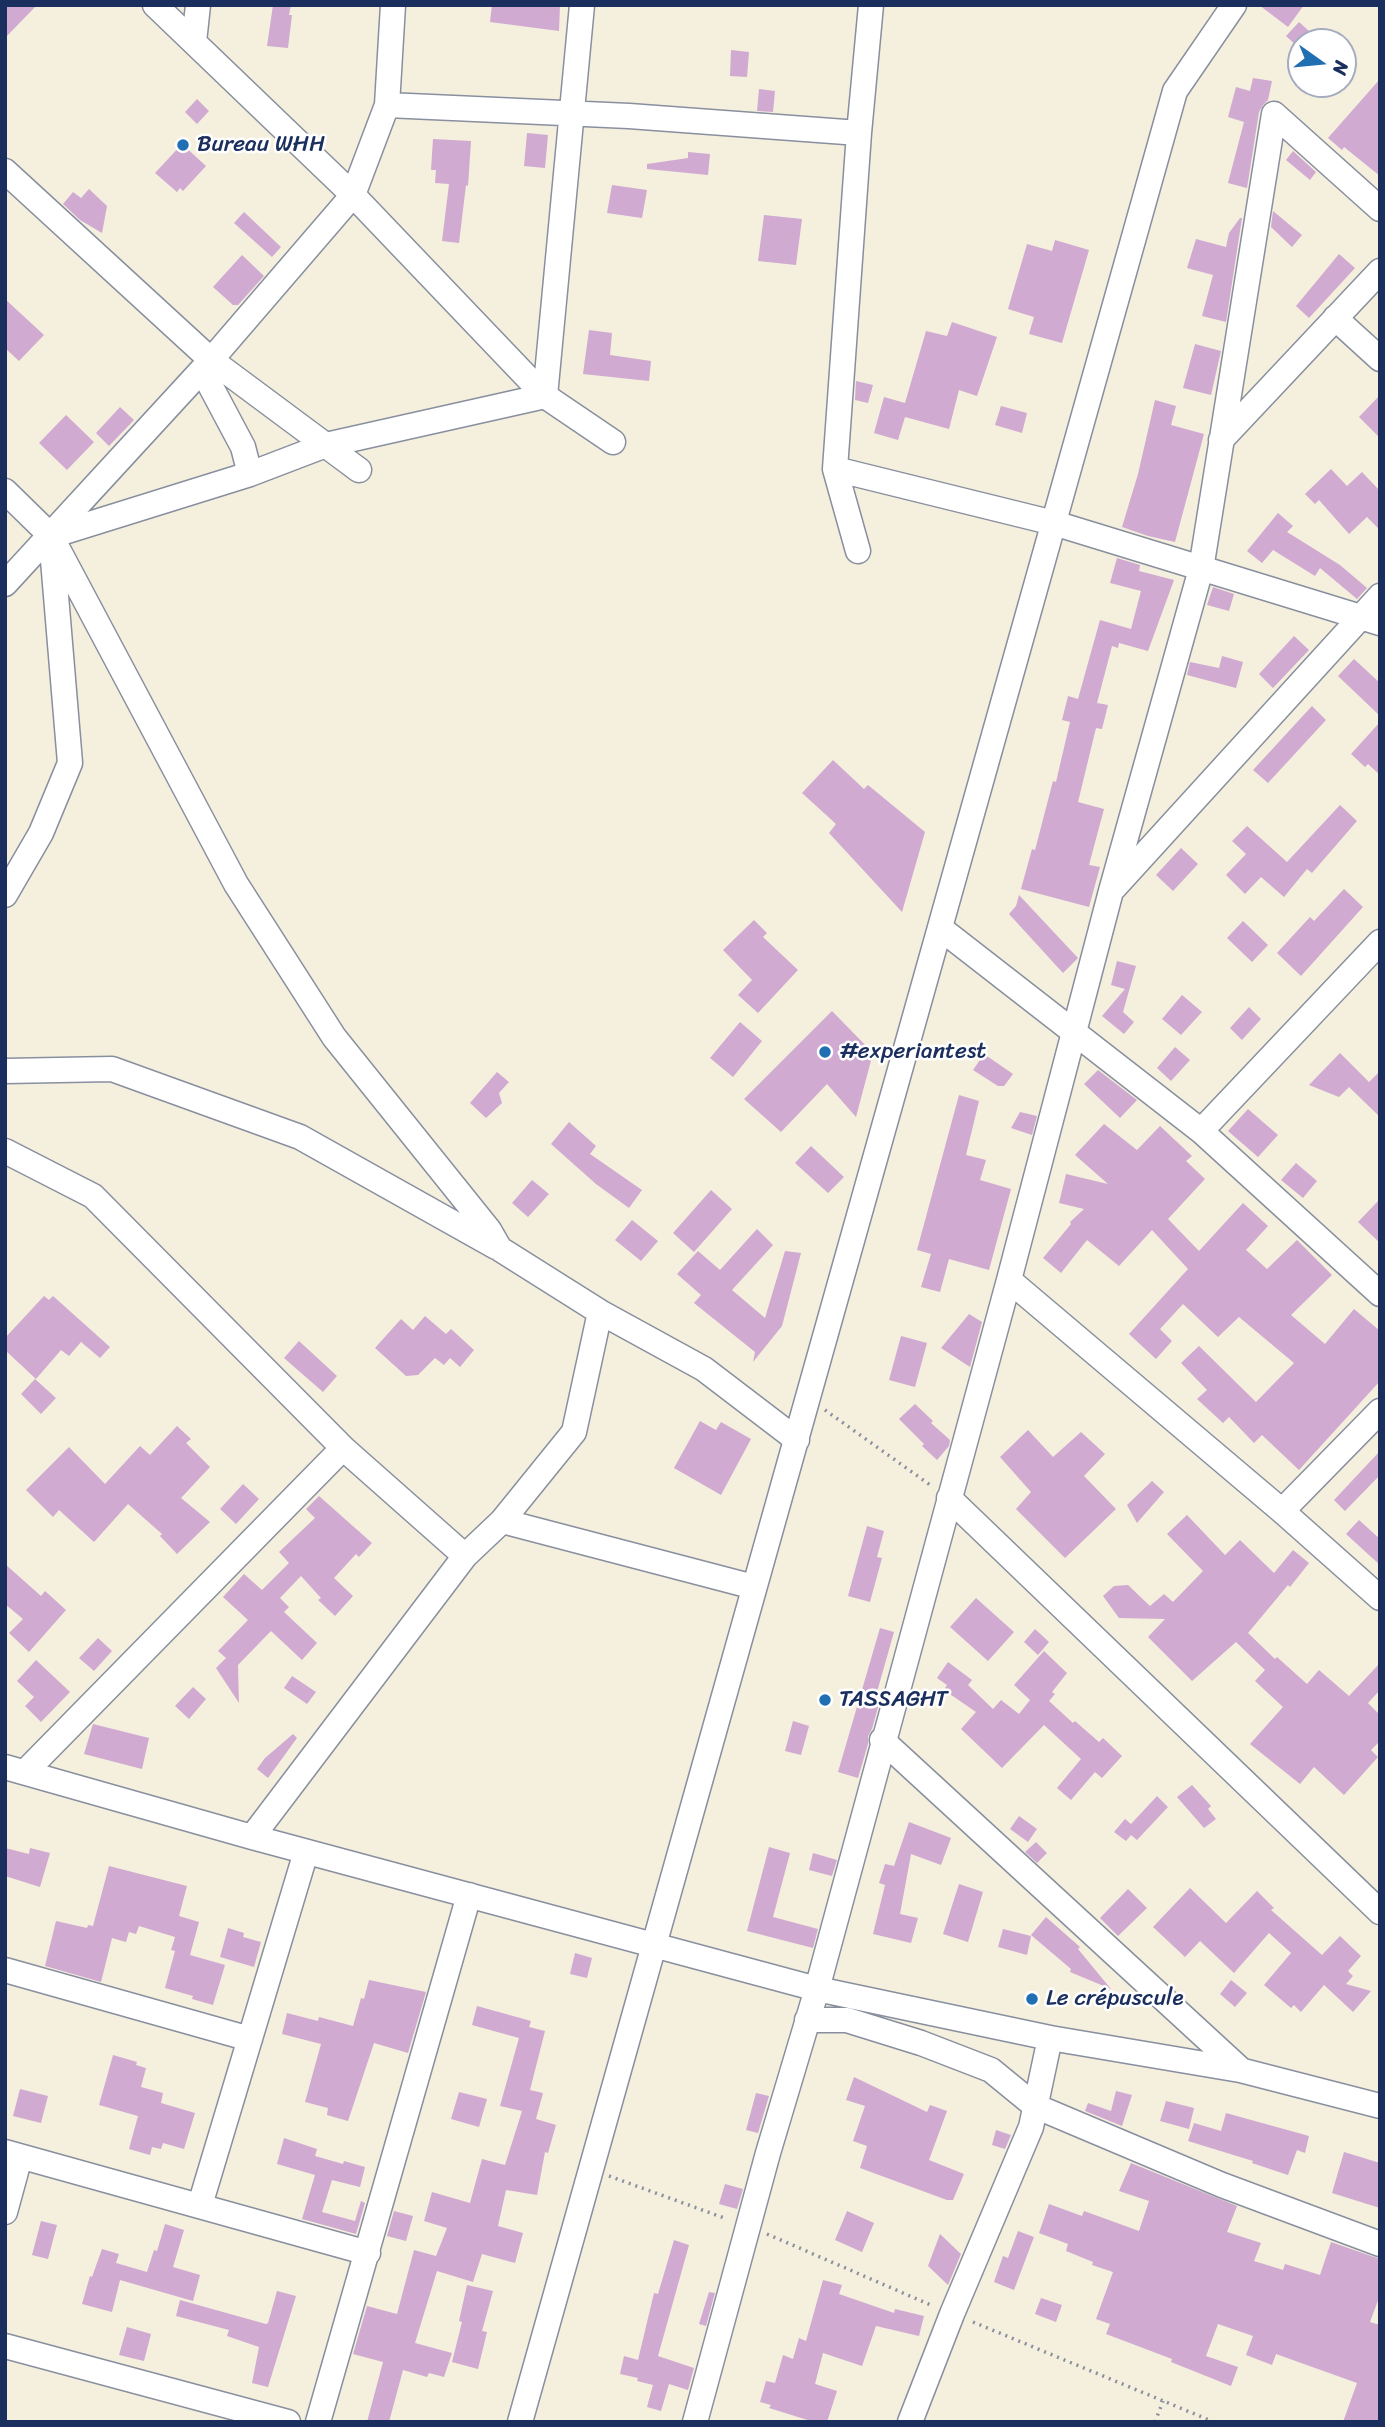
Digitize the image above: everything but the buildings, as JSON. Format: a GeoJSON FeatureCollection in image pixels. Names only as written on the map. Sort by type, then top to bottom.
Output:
{"type":"FeatureCollection","features":[{"type":"Feature","properties":{"kind":"street"},"geometry":{"type":"LineString","coordinates":[[155,5],[353,195],[545,396],[613,442]]}},
{"type":"Feature","properties":{"kind":"street"},"geometry":{"type":"LineString","coordinates":[[194,42],[198,5]]}},
{"type":"Feature","properties":{"kind":"street"},"geometry":{"type":"LineString","coordinates":[[5,584],[207,365],[353,195],[387,105],[393,5]]}},
{"type":"Feature","properties":{"kind":"street"},"geometry":{"type":"LineString","coordinates":[[545,396],[582,5]]}},
{"type":"Feature","properties":{"kind":"street"},"geometry":{"type":"LineString","coordinates":[[858,551],[835,469],[871,5]]}},
{"type":"Feature","properties":{"kind":"street"},"geometry":{"type":"LineString","coordinates":[[520,2422],[1175,91],[1234,5]]}},
{"type":"Feature","properties":{"kind":"street"},"geometry":{"type":"LineString","coordinates":[[387,105],[570,113],[859,133]]}},
{"type":"Feature","properties":{"kind":"street"},"geometry":{"type":"LineString","coordinates":[[695,2422],[748,2226],[817,1989],[1111,891],[1201,569],[1274,114],[1380,209]]}},
{"type":"Feature","properties":{"kind":"street"},"geometry":{"type":"LineString","coordinates":[[5,171],[207,365],[359,470]]}},
{"type":"Feature","properties":{"kind":"street"},"geometry":{"type":"LineString","coordinates":[[1221,440],[1380,271]]}},
{"type":"Feature","properties":{"kind":"street"},"geometry":{"type":"LineString","coordinates":[[1335,318],[1380,359]]}},
{"type":"Feature","properties":{"kind":"street"},"geometry":{"type":"LineString","coordinates":[[207,365],[243,447],[250,474]]}},
{"type":"Feature","properties":{"kind":"street"},"geometry":{"type":"LineString","coordinates":[[51,536],[250,474],[326,445],[545,396]]}},
{"type":"Feature","properties":{"kind":"street"},"geometry":{"type":"LineString","coordinates":[[835,469],[1054,523],[1370,620]]}},
{"type":"Feature","properties":{"kind":"street"},"geometry":{"type":"LineString","coordinates":[[5,491],[51,536],[236,884],[334,1037],[489,1230],[500,1249]]}},
{"type":"Feature","properties":{"kind":"street"},"geometry":{"type":"LineString","coordinates":[[5,895],[41,833],[70,763],[51,536]]}},
{"type":"Feature","properties":{"kind":"street"},"geometry":{"type":"LineString","coordinates":[[1111,891],[1370,620],[1380,596]]}},
{"type":"Feature","properties":{"kind":"street"},"geometry":{"type":"LineString","coordinates":[[940,928],[1200,1131],[1380,1294]]}},
{"type":"Feature","properties":{"kind":"street"},"geometry":{"type":"LineString","coordinates":[[1200,1131],[1379,944]]}},
{"type":"Feature","properties":{"kind":"street"},"geometry":{"type":"LineString","coordinates":[[5,1071],[112,1069],[300,1137],[500,1249],[600,1312],[704,1369],[797,1440]]}},
{"type":"Feature","properties":{"kind":"street"},"geometry":{"type":"LineString","coordinates":[[5,1151],[93,1196],[343,1448],[465,1556]]}},
{"type":"Feature","properties":{"kind":"street"},"geometry":{"type":"LineString","coordinates":[[1009,1280],[1282,1511],[1380,1598]]}},
{"type":"Feature","properties":{"kind":"street"},"geometry":{"type":"LineString","coordinates":[[252,1837],[465,1556],[502,1521],[574,1432],[600,1312]]}},
{"type":"Feature","properties":{"kind":"street"},"geometry":{"type":"LineString","coordinates":[[1282,1511],[1380,1411]]}},
{"type":"Feature","properties":{"kind":"street"},"geometry":{"type":"LineString","coordinates":[[343,1448],[15,1770],[306,1852],[817,1989],[1050,2038],[1240,2070],[1380,2106]]}},
{"type":"Feature","properties":{"kind":"street"},"geometry":{"type":"LineString","coordinates":[[949,1498],[1380,1912]]}},
{"type":"Feature","properties":{"kind":"street"},"geometry":{"type":"LineString","coordinates":[[502,1521],[754,1587]]}},
{"type":"Feature","properties":{"kind":"street"},"geometry":{"type":"LineString","coordinates":[[882,1740],[1240,2070]]}},
{"type":"Feature","properties":{"kind":"street"},"geometry":{"type":"LineString","coordinates":[[200,2205],[306,1852]]}},
{"type":"Feature","properties":{"kind":"street"},"geometry":{"type":"LineString","coordinates":[[318,2422],[469,1895]]}},
{"type":"Feature","properties":{"kind":"street"},"geometry":{"type":"LineString","coordinates":[[5,1970],[250,2039]]}},
{"type":"Feature","properties":{"kind":"street"},"geometry":{"type":"LineString","coordinates":[[807,2020],[847,2020],[921,2043],[991,2070],[1035,2106],[1222,2185],[1380,2244]]}},
{"type":"Feature","properties":{"kind":"street"},"geometry":{"type":"LineString","coordinates":[[910,2422],[952,2314],[1031,2127],[1050,2038]]}},
{"type":"Feature","properties":{"kind":"street"},"geometry":{"type":"LineString","coordinates":[[5,2212],[13,2154],[368,2253]]}},
{"type":"Feature","properties":{"kind":"street"},"geometry":{"type":"LineString","coordinates":[[5,2346],[288,2422]]}},
{"type":"Feature","properties":{"kind":"path"},"geometry":{"type":"LineString","coordinates":[[808,1397],[949,1498]]}},
{"type":"Feature","properties":{"kind":"path"},"geometry":{"type":"LineString","coordinates":[[590,2170],[748,2226],[1214,2422]]}},
{"type":"Feature","properties":{"kind":"path"},"geometry":{"type":"LineString","coordinates":[[1155,2422],[1163,2401]]}},
{"type":"Feature","properties":{"kind":"place","name":"Bureau WHH"},"geometry":{"type":"Point","coordinates":[183,145]}},
{"type":"Feature","properties":{"kind":"place","name":"#experiantest"},"geometry":{"type":"Point","coordinates":[825,1052]}},
{"type":"Feature","properties":{"kind":"place","name":"TASSAGHT"},"geometry":{"type":"Point","coordinates":[825,1700]}},
{"type":"Feature","properties":{"kind":"place","name":"Le crépuscule"},"geometry":{"type":"Point","coordinates":[1032,1999]}}]}
